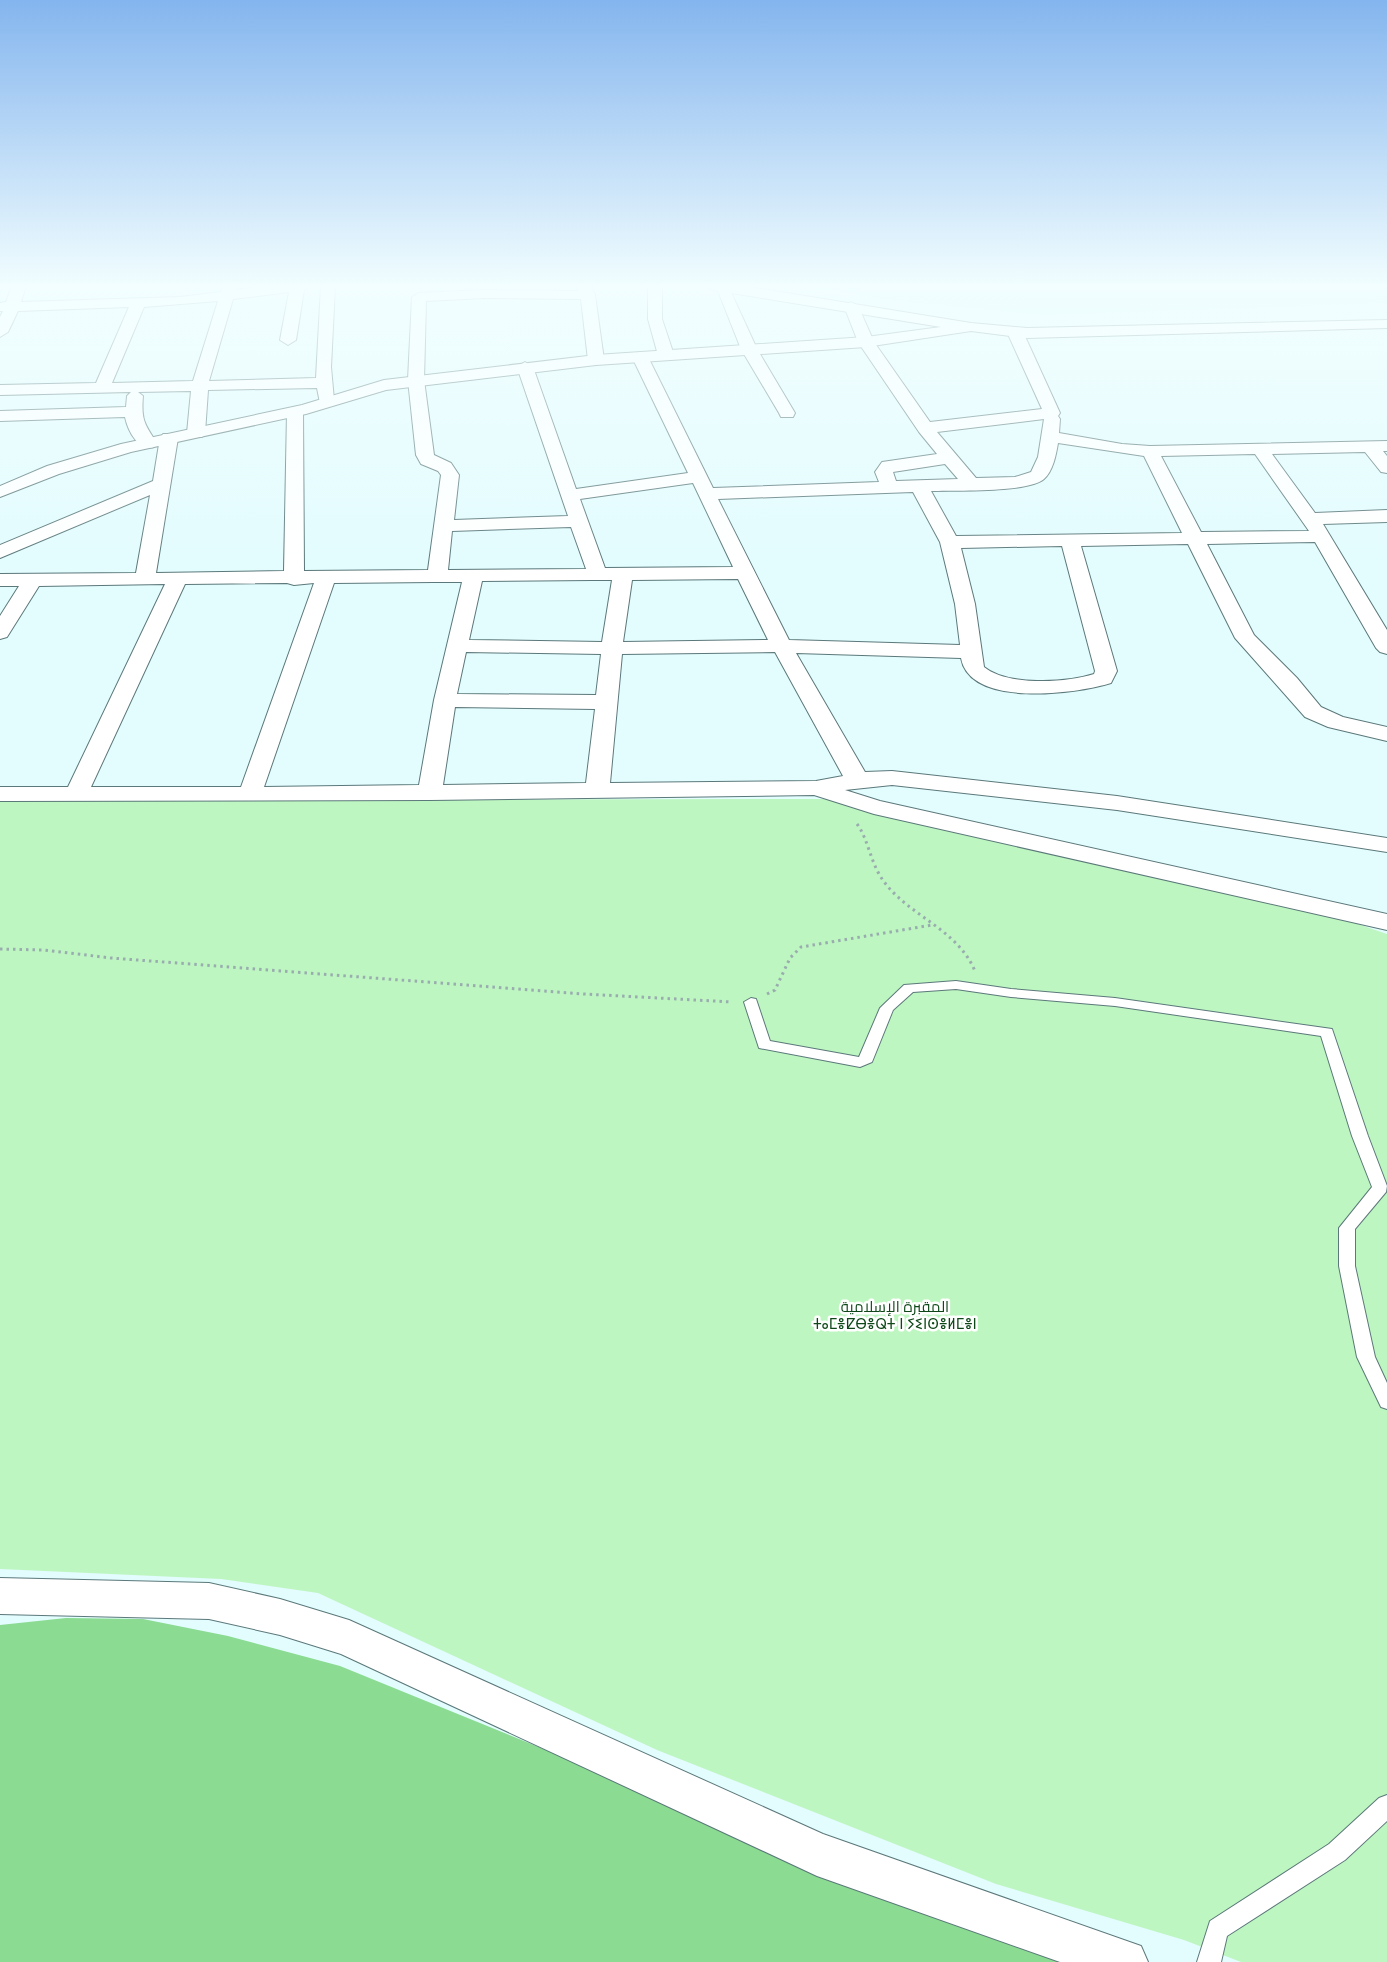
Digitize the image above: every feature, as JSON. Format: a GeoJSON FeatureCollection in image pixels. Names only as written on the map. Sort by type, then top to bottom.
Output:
{"type":"FeatureCollection","features":[{"type":"Feature","properties":{"kind":"street"},"geometry":{"type":"LineString","coordinates":[[102,388],[106,378]]}},
{"type":"Feature","properties":{"kind":"street"},"geometry":{"type":"LineString","coordinates":[[196,433],[200,385],[202,378]]}},
{"type":"Feature","properties":{"kind":"street"},"geometry":{"type":"LineString","coordinates":[[324,378],[326,403]]}},
{"type":"Feature","properties":{"kind":"street"},"geometry":{"type":"LineString","coordinates":[[0,492],[52,470],[148,443],[295,412],[384,385],[436,378]]}},
{"type":"Feature","properties":{"kind":"street"},"geometry":{"type":"LineString","coordinates":[[529,378],[598,576]]}},
{"type":"Feature","properties":{"kind":"street"},"geometry":{"type":"LineString","coordinates":[[650,378],[782,646],[857,780]]}},
{"type":"Feature","properties":{"kind":"street"},"geometry":{"type":"LineString","coordinates":[[766,378],[788,413]]}},
{"type":"Feature","properties":{"kind":"street"},"geometry":{"type":"LineString","coordinates":[[891,378],[926,428],[971,484]]}},
{"type":"Feature","properties":{"kind":"street"},"geometry":{"type":"LineString","coordinates":[[569,495],[703,485],[890,488],[1021,481],[1038,475],[1043,468],[1050,437],[1052,413],[1036,378]]}},
{"type":"Feature","properties":{"kind":"street"},"geometry":{"type":"LineString","coordinates":[[416,380],[425,455],[427,460],[445,467],[450,475],[437,577]]}},
{"type":"Feature","properties":{"kind":"street"},"geometry":{"type":"LineString","coordinates":[[0,390],[324,383]]}},
{"type":"Feature","properties":{"kind":"street"},"geometry":{"type":"LineString","coordinates":[[135,387],[132,420],[148,443]]}},
{"type":"Feature","properties":{"kind":"street"},"geometry":{"type":"LineString","coordinates":[[0,416],[133,412]]}},
{"type":"Feature","properties":{"kind":"street"},"geometry":{"type":"LineString","coordinates":[[294,578],[295,412]]}},
{"type":"Feature","properties":{"kind":"street"},"geometry":{"type":"LineString","coordinates":[[926,428],[1052,413]]}},
{"type":"Feature","properties":{"kind":"street"},"geometry":{"type":"LineString","coordinates":[[1050,437],[1122,449],[1150,450],[1378,446],[1387,468]]}},
{"type":"Feature","properties":{"kind":"street"},"geometry":{"type":"LineString","coordinates":[[145,580],[163,483],[169,438]]}},
{"type":"Feature","properties":{"kind":"street"},"geometry":{"type":"LineString","coordinates":[[1260,448],[1317,528],[1387,648]]}},
{"type":"Feature","properties":{"kind":"street"},"geometry":{"type":"LineString","coordinates":[[1150,450],[1245,638],[1289,683],[1306,705],[1324,718],[1387,734]]}},
{"type":"Feature","properties":{"kind":"street"},"geometry":{"type":"LineString","coordinates":[[890,488],[884,472],[888,466],[950,458]]}},
{"type":"Feature","properties":{"kind":"street"},"geometry":{"type":"LineString","coordinates":[[0,552],[163,483]]}},
{"type":"Feature","properties":{"kind":"street"},"geometry":{"type":"LineString","coordinates":[[920,487],[950,542],[965,604],[974,669],[983,677],[995,682],[1071,686],[1094,682],[1103,678],[1106,671],[1070,540]]}},
{"type":"Feature","properties":{"kind":"street"},"geometry":{"type":"LineString","coordinates":[[950,542],[1194,538],[1317,528],[1387,516]]}},
{"type":"Feature","properties":{"kind":"street"},"geometry":{"type":"LineString","coordinates":[[444,526],[579,521]]}},
{"type":"Feature","properties":{"kind":"street"},"geometry":{"type":"LineString","coordinates":[[0,580],[623,576],[747,573]]}},
{"type":"Feature","properties":{"kind":"street"},"geometry":{"type":"LineString","coordinates":[[597,791],[612,648],[623,576]]}},
{"type":"Feature","properties":{"kind":"street"},"geometry":{"type":"LineString","coordinates":[[430,793],[446,700],[473,577]]}},
{"type":"Feature","properties":{"kind":"street"},"geometry":{"type":"LineString","coordinates":[[250,794],[326,578]]}},
{"type":"Feature","properties":{"kind":"street"},"geometry":{"type":"LineString","coordinates":[[76,794],[178,579]]}},
{"type":"Feature","properties":{"kind":"street"},"geometry":{"type":"LineString","coordinates":[[0,633],[32,581]]}},
{"type":"Feature","properties":{"kind":"street"},"geometry":{"type":"LineString","coordinates":[[1363,606],[1387,606]]}},
{"type":"Feature","properties":{"kind":"street"},"geometry":{"type":"LineString","coordinates":[[458,646],[612,648],[782,646],[971,652]]}},
{"type":"Feature","properties":{"kind":"street"},"geometry":{"type":"LineString","coordinates":[[446,700],[606,702]]}},
{"type":"Feature","properties":{"kind":"street"},"geometry":{"type":"LineString","coordinates":[[0,794],[430,793],[816,788],[857,780],[892,778],[1117,803],[1387,845]]}},
{"type":"Feature","properties":{"kind":"street"},"geometry":{"type":"LineString","coordinates":[[816,788],[874,807],[1387,922]]}},
{"type":"Feature","properties":{"kind":"street"},"geometry":{"type":"LineString","coordinates":[[0,1596],[209,1601],[280,1617],[349,1638],[817,1854],[1125,1962]]}},
{"type":"Feature","properties":{"kind":"lane"},"geometry":{"type":"LineString","coordinates":[[751,1002],[764,1044],[860,1062],[867,1059],[887,1008],[909,988],[956,985],[1011,993],[1115,1002],[1327,1032],[1360,1136],[1380,1188],[1347,1228],[1347,1266],[1366,1357],[1387,1402]]}},
{"type":"Feature","properties":{"kind":"lane"},"geometry":{"type":"LineString","coordinates":[[1208,1962],[1218,1929],[1337,1852],[1387,1806]]}},
{"type":"Feature","properties":{"kind":"path"},"geometry":{"type":"LineString","coordinates":[[855,822],[860,828],[876,872],[903,901],[932,925],[954,939],[972,960],[978,988]]}},
{"type":"Feature","properties":{"kind":"path"},"geometry":{"type":"LineString","coordinates":[[0,949],[44,950],[111,958],[584,994],[751,1002],[775,990],[790,958],[801,947],[932,925]]}},
{"type":"Feature","properties":{"kind":"green space","name":"المقبرة الإسلامية ⵜⴰⵎⴻⵇⴱⴻⵕⵜ ⵏ ⵢⵉⵏⵙⴻⵍⵎⴻⵏ"},"geometry":{"type":"Polygon","coordinates":[[[830,799],[1290,901],[1387,934],[1387,1962],[1241,1962],[1184,1940],[996,1884],[657,1750],[318,1593],[221,1579],[0,1569],[0,800],[830,799]]]}},
{"type":"Feature","properties":{"kind":"green space"},"geometry":{"type":"Polygon","coordinates":[[[66,1618],[143,1619],[228,1636],[340,1666],[1066,1962],[0,1962],[0,1625],[66,1618]]]}}]}
